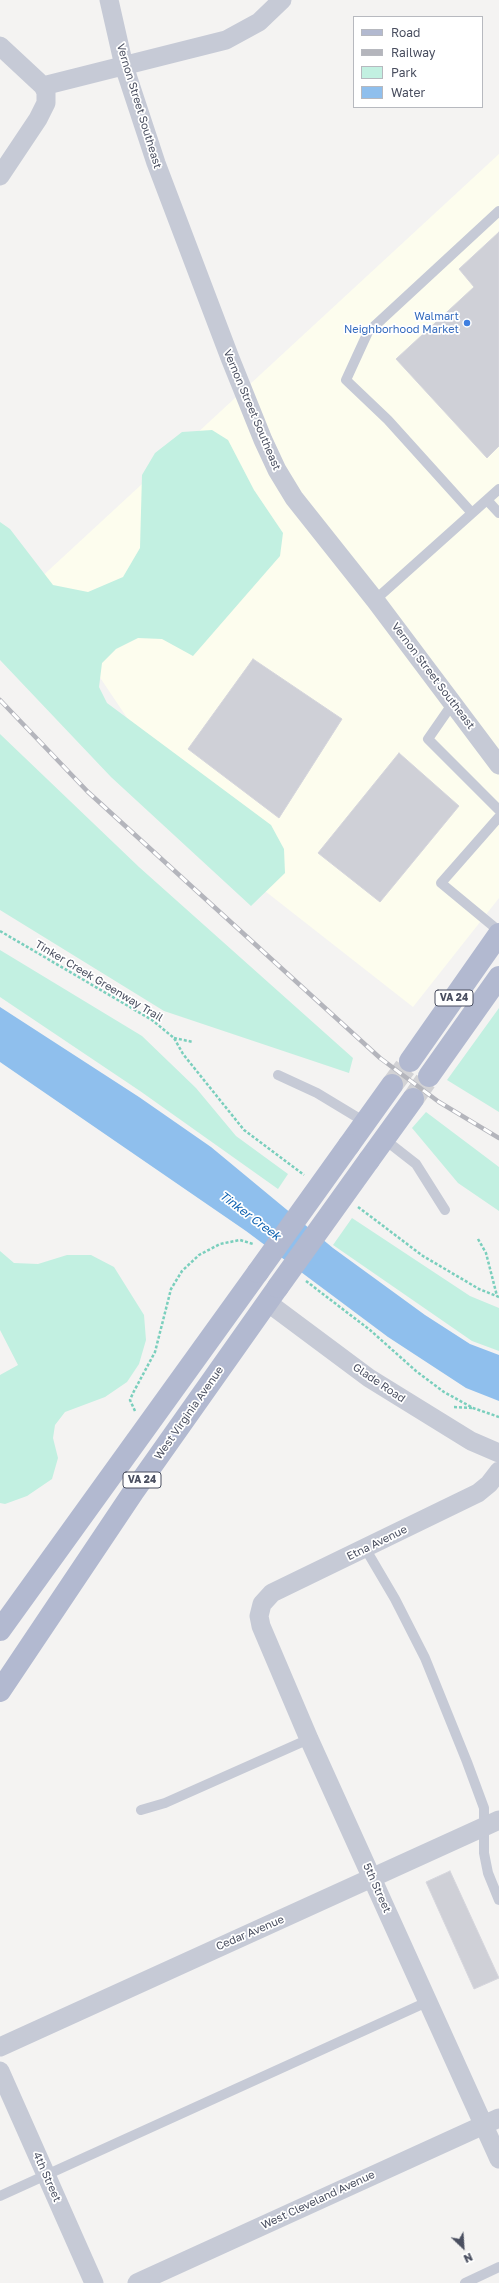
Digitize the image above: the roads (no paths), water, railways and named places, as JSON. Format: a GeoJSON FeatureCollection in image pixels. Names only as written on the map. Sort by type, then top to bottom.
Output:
{"type":"FeatureCollection","features":[{"type":"Feature","properties":{"kind":"main road","name":"VA 24"},"geometry":{"type":"LineString","coordinates":[[410,1061],[499,934]]}},
{"type":"Feature","properties":{"kind":"main road","name":"VA 24"},"geometry":{"type":"LineString","coordinates":[[429,1076],[499,977]]}},
{"type":"Feature","properties":{"kind":"main road","name":"VA 24"},"geometry":{"type":"LineString","coordinates":[[0,1630],[392,1084]]}},
{"type":"Feature","properties":{"kind":"main road","name":"VA 24"},"geometry":{"type":"LineString","coordinates":[[384,1139],[413,1099]]}},
{"type":"Feature","properties":{"kind":"main road","name":"West Virginia Avenue"},"geometry":{"type":"LineString","coordinates":[[4,1679],[134,1491],[384,1139]]}},
{"type":"Feature","properties":{"kind":"street","name":"Vernon Street Southeast"},"geometry":{"type":"LineString","coordinates":[[109,0],[124,66],[156,163],[263,440],[277,470],[294,498],[375,600],[499,765]]}},
{"type":"Feature","properties":{"kind":"street"},"geometry":{"type":"LineString","coordinates":[[44,86],[232,38],[259,22],[282,0]]}},
{"type":"Feature","properties":{"kind":"street"},"geometry":{"type":"LineString","coordinates":[[0,46],[44,86],[46,92],[46,103],[38,119],[0,176]]}},
{"type":"Feature","properties":{"kind":"street","name":"Glade Road"},"geometry":{"type":"LineString","coordinates":[[273,1294],[369,1378],[471,1441],[499,1453]]}},
{"type":"Feature","properties":{"kind":"street","name":"Etna Avenue"},"geometry":{"type":"LineString","coordinates":[[260,1616],[262,1604],[272,1593],[478,1493],[489,1484],[499,1471]]}},
{"type":"Feature","properties":{"kind":"street","name":"5th Street"},"geometry":{"type":"LineString","coordinates":[[260,1616],[261,1626],[309,1739],[373,1878],[427,2002],[491,2121],[499,2159]]}},
{"type":"Feature","properties":{"kind":"street","name":"Cedar Avenue"},"geometry":{"type":"LineString","coordinates":[[0,2046],[492,1823]]}},
{"type":"Feature","properties":{"kind":"street","name":"4th Street"},"geometry":{"type":"LineString","coordinates":[[0,2071],[94,2283]]}},
{"type":"Feature","properties":{"kind":"street","name":"West Cleveland Avenue"},"geometry":{"type":"LineString","coordinates":[[137,2283],[491,2121]]}},
{"type":"Feature","properties":{"kind":"lane"},"geometry":{"type":"LineString","coordinates":[[472,513],[388,420],[346,380],[368,332],[499,211]]}},
{"type":"Feature","properties":{"kind":"lane"},"geometry":{"type":"LineString","coordinates":[[375,600],[499,489]]}},
{"type":"Feature","properties":{"kind":"lane"},"geometry":{"type":"LineString","coordinates":[[487,500],[499,513]]}},
{"type":"Feature","properties":{"kind":"lane"},"geometry":{"type":"LineString","coordinates":[[453,703],[428,739],[499,810]]}},
{"type":"Feature","properties":{"kind":"lane"},"geometry":{"type":"LineString","coordinates":[[499,817],[441,883],[499,931]]}},
{"type":"Feature","properties":{"kind":"lane"},"geometry":{"type":"LineString","coordinates":[[278,1075],[317,1093],[365,1122]]}},
{"type":"Feature","properties":{"kind":"lane"},"geometry":{"type":"LineString","coordinates":[[384,1139],[416,1164],[445,1210]]}},
{"type":"Feature","properties":{"kind":"lane"},"geometry":{"type":"LineString","coordinates":[[365,1548],[395,1599],[425,1658],[481,1802],[492,1823],[484,1852],[487,1866],[499,1900]]}},
{"type":"Feature","properties":{"kind":"lane"},"geometry":{"type":"LineString","coordinates":[[141,1810],[165,1803],[309,1739]]}},
{"type":"Feature","properties":{"kind":"lane"},"geometry":{"type":"LineString","coordinates":[[0,2196],[427,2002]]}},
{"type":"Feature","properties":{"kind":"lane"},"geometry":{"type":"LineString","coordinates":[[465,2283],[499,2267]]}},
{"type":"Feature","properties":{"kind":"water","name":"Tinker Creek"},"geometry":{"type":"Polygon","coordinates":[[[0,1007],[139,1097],[211,1147],[333,1248],[425,1315],[470,1344],[499,1355],[499,1401],[466,1388],[388,1337],[246,1231],[0,1062],[0,1007]]]}},
{"type":"Feature","properties":{"kind":"tunnel"},"geometry":{"type":"LineString","coordinates":[[392,1085],[410,1061]]}},
{"type":"Feature","properties":{"kind":"tunnel"},"geometry":{"type":"LineString","coordinates":[[413,1099],[429,1076]]}},
{"type":"Feature","properties":{"kind":"railway"},"geometry":{"type":"LineString","coordinates":[[0,700],[88,792],[380,1058],[439,1102],[499,1138]]}},
{"type":"Feature","properties":{"kind":"place","name":"Walmart Neighborhood Market"},"geometry":{"type":"Point","coordinates":[467,323]}}]}
